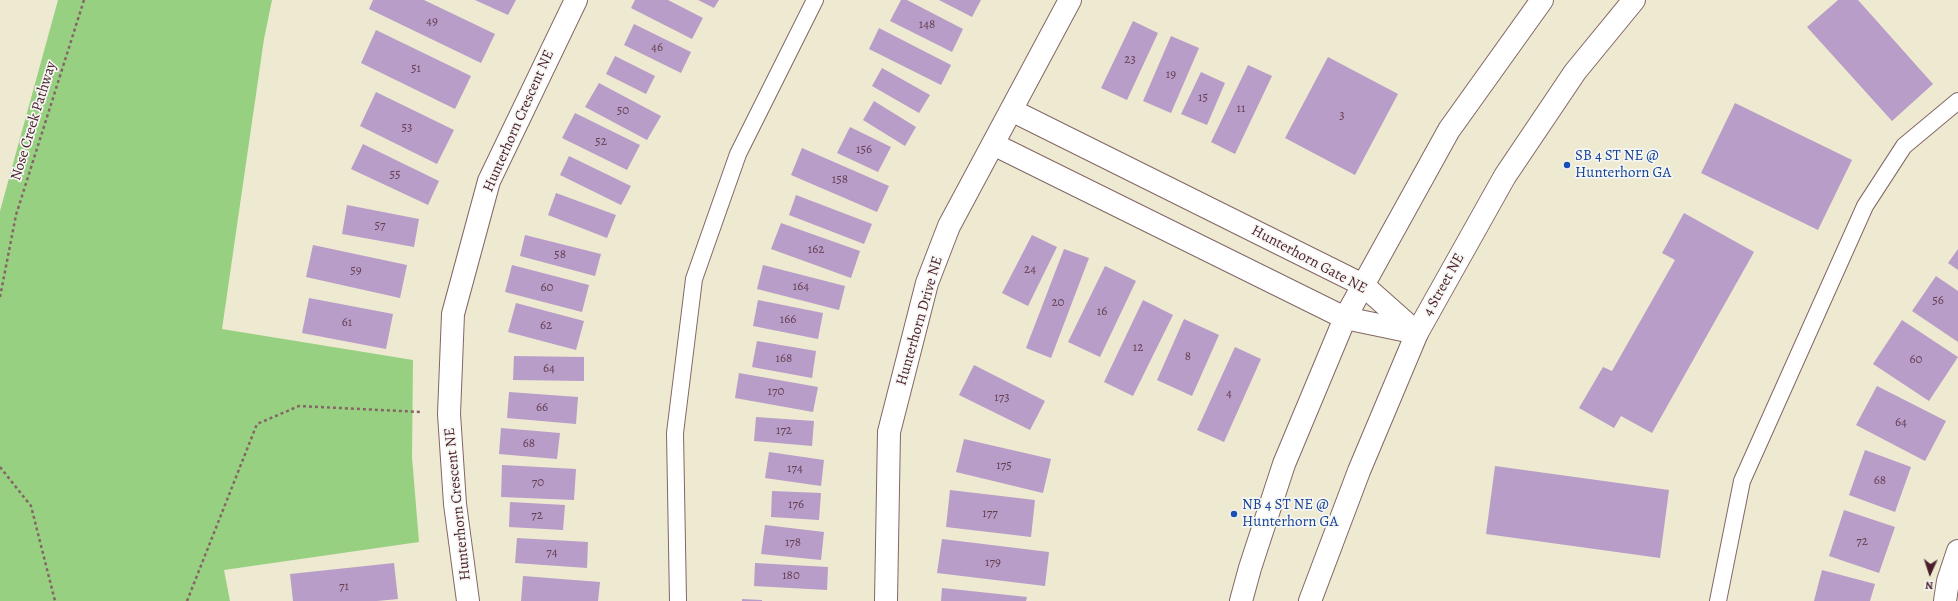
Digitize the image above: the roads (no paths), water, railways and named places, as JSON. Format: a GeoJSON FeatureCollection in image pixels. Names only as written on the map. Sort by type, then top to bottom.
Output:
{"type":"FeatureCollection","features":[{"type":"Feature","properties":{"kind":"street","name":"Hunterhorn Crescent NE"},"geometry":{"type":"LineString","coordinates":[[468,601],[455,504],[449,414],[453,314],[489,181],[576,0]]}},
{"type":"Feature","properties":{"kind":"street","name":"Hunterhorn Drive NE"},"geometry":{"type":"LineString","coordinates":[[886,601],[889,432],[928,283],[949,226],[1070,0]]}},
{"type":"Feature","properties":{"kind":"street"},"geometry":{"type":"LineString","coordinates":[[1241,601],[1250,568],[1284,464],[1345,318],[1449,130],[1542,0]]}},
{"type":"Feature","properties":{"kind":"street","name":"4 Street NE"},"geometry":{"type":"LineString","coordinates":[[1310,601],[1359,471],[1417,333],[1505,176],[1575,72],[1634,0]]}},
{"type":"Feature","properties":{"kind":"street","name":"Hunterhorn Gate NE"},"geometry":{"type":"LineString","coordinates":[[1011,110],[1363,285],[1417,333]]}},
{"type":"Feature","properties":{"kind":"street"},"geometry":{"type":"LineString","coordinates":[[992,144],[1345,318],[1417,333]]}},
{"type":"Feature","properties":{"kind":"street"},"geometry":{"type":"LineString","coordinates":[[1945,601],[1948,581],[1958,551]]}},
{"type":"Feature","properties":{"kind":"lane"},"geometry":{"type":"LineString","coordinates":[[678,601],[675,433],[694,279],[738,154],[816,0]]}},
{"type":"Feature","properties":{"kind":"lane"},"geometry":{"type":"LineString","coordinates":[[1718,601],[1742,482],[1865,206],[1904,146],[1958,101]]}},
{"type":"Feature","properties":{"kind":"place","name":"SB 4 ST NE @ Hunterhorn GA"},"geometry":{"type":"Point","coordinates":[1567,165]}},
{"type":"Feature","properties":{"kind":"place","name":"NB 4 ST NE @ Hunterhorn GA"},"geometry":{"type":"Point","coordinates":[1234,514]}}]}
